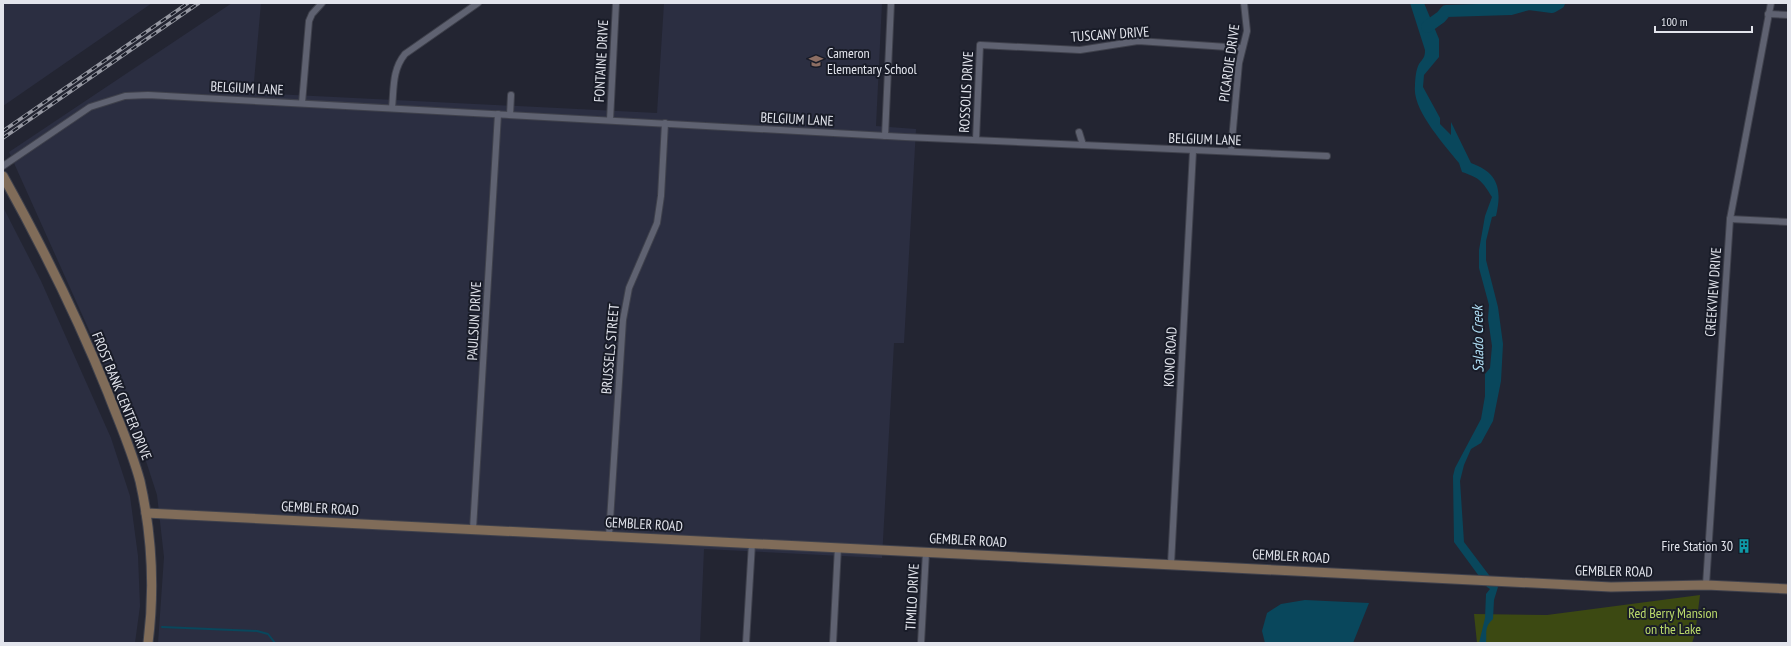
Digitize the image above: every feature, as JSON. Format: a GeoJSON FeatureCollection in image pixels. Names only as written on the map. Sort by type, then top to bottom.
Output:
{"type":"FeatureCollection","features":[{"type":"Feature","properties":{"kind":"main road","name":"FROST BANK CENTER DRIVE"},"geometry":{"type":"LineString","coordinates":[[3,176],[62,290],[96,362],[133,460],[146,513],[152,585],[148,643]]}},
{"type":"Feature","properties":{"kind":"main road","name":"GEMBLER ROAD"},"geometry":{"type":"LineString","coordinates":[[146,513],[1565,584],[1640,587],[1706,585],[1788,589]]}},
{"type":"Feature","properties":{"kind":"street"},"geometry":{"type":"LineString","coordinates":[[302,103],[309,21],[312,14],[322,3]]}},
{"type":"Feature","properties":{"kind":"street"},"geometry":{"type":"LineString","coordinates":[[392,108],[394,75],[399,62],[412,49],[478,3]]}},
{"type":"Feature","properties":{"kind":"street","name":"FONTAINE DRIVE"},"geometry":{"type":"LineString","coordinates":[[610,120],[616,3]]}},
{"type":"Feature","properties":{"kind":"street"},"geometry":{"type":"LineString","coordinates":[[885,136],[891,3]]}},
{"type":"Feature","properties":{"kind":"street","name":"PICARDIE DRIVE"},"geometry":{"type":"LineString","coordinates":[[1231,151],[1236,89],[1242,48],[1247,31],[1244,3]]}},
{"type":"Feature","properties":{"kind":"street","name":"CREEKVIEW DRIVE"},"geometry":{"type":"LineString","coordinates":[[1706,585],[1730,219],[1771,3]]}},
{"type":"Feature","properties":{"kind":"street"},"geometry":{"type":"LineString","coordinates":[[1768,14],[1788,15]]}},
{"type":"Feature","properties":{"kind":"street","name":"TUSCANY DRIVE"},"geometry":{"type":"LineString","coordinates":[[980,45],[1080,50],[1138,41],[1242,48]]}},
{"type":"Feature","properties":{"kind":"street","name":"ROSSOLIS DRIVE"},"geometry":{"type":"LineString","coordinates":[[976,140],[980,45]]}},
{"type":"Feature","properties":{"kind":"street","name":"BELGIUM LANE"},"geometry":{"type":"LineString","coordinates":[[3,166],[90,107],[125,96],[148,95],[885,136],[1327,156]]}},
{"type":"Feature","properties":{"kind":"street"},"geometry":{"type":"LineString","coordinates":[[510,114],[511,95]]}},
{"type":"Feature","properties":{"kind":"street","name":"PAULSUN DRIVE"},"geometry":{"type":"LineString","coordinates":[[473,529],[498,114]]}},
{"type":"Feature","properties":{"kind":"street","name":"BRUSSELS STREET"},"geometry":{"type":"LineString","coordinates":[[609,536],[622,320],[629,288],[657,223],[660,210],[665,123]]}},
{"type":"Feature","properties":{"kind":"street"},"geometry":{"type":"LineString","coordinates":[[1079,132],[1083,145]]}},
{"type":"Feature","properties":{"kind":"street","name":"KONO ROAD"},"geometry":{"type":"LineString","coordinates":[[1171,564],[1193,151]]}},
{"type":"Feature","properties":{"kind":"street"},"geometry":{"type":"LineString","coordinates":[[1730,219],[1788,222]]}},
{"type":"Feature","properties":{"kind":"street"},"geometry":{"type":"LineString","coordinates":[[746,643],[752,543]]}},
{"type":"Feature","properties":{"kind":"street"},"geometry":{"type":"LineString","coordinates":[[833,643],[838,547]]}},
{"type":"Feature","properties":{"kind":"street","name":"TIMILO DRIVE"},"geometry":{"type":"LineString","coordinates":[[921,643],[926,552]]}},
{"type":"Feature","properties":{"kind":"shaded area"},"geometry":{"type":"Polygon","coordinates":[[[3,3],[152,3],[3,106],[3,3]]]}},
{"type":"Feature","properties":{"kind":"shaded area"},"geometry":{"type":"Polygon","coordinates":[[[232,3],[261,3],[253,93],[657,113],[664,3],[882,3],[876,126],[916,129],[904,343],[894,343],[882,558],[704,549],[700,643],[158,643],[164,557],[157,495],[145,458],[120,399],[9,152],[232,3]]]}},
{"type":"Feature","properties":{"kind":"shaded area"},"geometry":{"type":"Polygon","coordinates":[[[1410,3],[1424,3],[1439,39],[1439,57],[1424,75],[1423,87],[1440,118],[1440,124],[1451,135],[1451,122],[1471,163],[1488,172],[1493,177],[1498,190],[1499,198],[1496,216],[1492,217],[1486,241],[1486,260],[1498,307],[1503,344],[1501,381],[1493,421],[1481,443],[1471,449],[1464,465],[1460,481],[1464,542],[1498,587],[1494,600],[1493,619],[1486,630],[1486,643],[1479,643],[1485,618],[1486,594],[1490,589],[1454,542],[1453,476],[1455,468],[1481,419],[1485,396],[1485,374],[1490,368],[1492,346],[1488,319],[1489,305],[1479,268],[1479,250],[1485,216],[1492,197],[1480,181],[1473,176],[1462,172],[1459,163],[1438,137],[1419,106],[1415,95],[1415,78],[1418,66],[1424,56],[1425,50],[1410,3]]]}},
{"type":"Feature","properties":{"kind":"shaded area"},"geometry":{"type":"Polygon","coordinates":[[[3,207],[41,281],[111,438],[130,496],[138,556],[140,606],[135,643],[3,643],[3,207]]]}},
{"type":"Feature","properties":{"kind":"shaded area"},"geometry":{"type":"Polygon","coordinates":[[[1305,600],[1369,603],[1353,643],[1265,643],[1262,631],[1267,613],[1281,604],[1305,600]]]}},
{"type":"Feature","properties":{"kind":"green space","name":"Red Berry Mansion on the Lake"},"geometry":{"type":"Polygon","coordinates":[[[1700,595],[1695,634],[1692,643],[1477,643],[1474,614],[1547,615],[1700,595]]]}},
{"type":"Feature","properties":{"kind":"waterway"},"geometry":{"type":"LineString","coordinates":[[1427,27],[1441,17],[1446,11],[1511,9],[1529,4],[1552,7],[1559,3]]}},
{"type":"Feature","properties":{"kind":"waterway"},"geometry":{"type":"LineString","coordinates":[[162,627],[257,631],[268,634],[275,643]]}},
{"type":"Feature","properties":{"kind":"railway"},"geometry":{"type":"LineString","coordinates":[[3,131],[188,3]]}},
{"type":"Feature","properties":{"kind":"railway"},"geometry":{"type":"LineString","coordinates":[[3,138],[199,3]]}},
{"type":"Feature","properties":{"kind":"place","name":"Cameron Elementary School"},"geometry":{"type":"Point","coordinates":[816,61]}},
{"type":"Feature","properties":{"kind":"place","name":"Fire Station 30"},"geometry":{"type":"Point","coordinates":[1744,546]}},
{"type":"Feature","properties":{"kind":"water label","name":"Salado Creek"},"geometry":{"type":"Point","coordinates":[1478,339]}}]}
